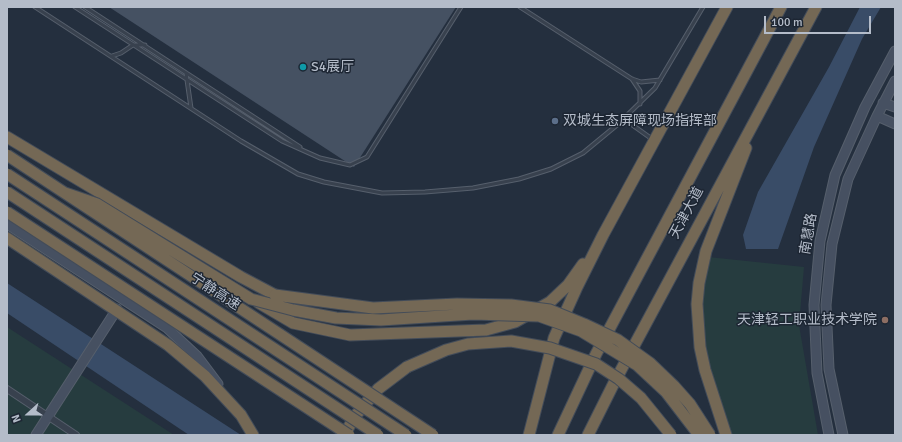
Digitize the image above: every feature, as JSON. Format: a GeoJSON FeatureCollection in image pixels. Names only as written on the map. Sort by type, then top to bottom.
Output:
{"type":"FeatureCollection","features":[{"type":"Feature","properties":{"kind":"highway"},"geometry":{"type":"LineString","coordinates":[[529,435],[554,338],[603,235],[728,7]]}},
{"type":"Feature","properties":{"kind":"highway","name":"天津大道"},"geometry":{"type":"LineString","coordinates":[[558,435],[596,354],[781,7]]}},
{"type":"Feature","properties":{"kind":"highway","name":"天津大道"},"geometry":{"type":"LineString","coordinates":[[590,435],[600,412],[764,101],[816,7]]}},
{"type":"Feature","properties":{"kind":"highway"},"geometry":{"type":"LineString","coordinates":[[726,435],[700,347],[697,304],[699,283],[706,251],[764,101]]}},
{"type":"Feature","properties":{"kind":"highway"},"geometry":{"type":"LineString","coordinates":[[7,137],[62,168],[241,277],[275,295],[373,308],[488,304],[512,305],[550,310],[584,324],[618,340],[650,363],[690,404],[710,435]]}},
{"type":"Feature","properties":{"kind":"highway"},"geometry":{"type":"LineString","coordinates":[[7,155],[432,435]]}},
{"type":"Feature","properties":{"kind":"highway","name":"宁静高速"},"geometry":{"type":"LineString","coordinates":[[7,174],[406,435]]}},
{"type":"Feature","properties":{"kind":"highway"},"geometry":{"type":"LineString","coordinates":[[7,192],[378,435]]}},
{"type":"Feature","properties":{"kind":"highway"},"geometry":{"type":"LineString","coordinates":[[66,193],[97,204],[293,323],[350,335],[486,330],[515,322],[550,302],[568,285],[603,235]]}},
{"type":"Feature","properties":{"kind":"highway"},"geometry":{"type":"LineString","coordinates":[[7,212],[350,435]]}},
{"type":"Feature","properties":{"kind":"highway"},"geometry":{"type":"LineString","coordinates":[[7,238],[168,344],[186,359],[241,415],[253,435]]}},
{"type":"Feature","properties":{"kind":"highway"},"geometry":{"type":"LineString","coordinates":[[251,298],[293,310],[336,318],[380,320],[472,314],[539,316],[581,331],[637,364],[666,392],[699,435]]}},
{"type":"Feature","properties":{"kind":"highway"},"geometry":{"type":"LineString","coordinates":[[344,435],[356,415],[378,389],[407,367],[446,350],[468,344],[511,341],[550,348],[596,364],[619,379],[641,398],[671,435]]}},
{"type":"Feature","properties":{"kind":"main road","name":"南慧路"},"geometry":{"type":"LineString","coordinates":[[829,435],[817,372],[814,305],[820,241],[835,175],[865,107],[895,51]]}},
{"type":"Feature","properties":{"kind":"main road","name":"南慧路"},"geometry":{"type":"LineString","coordinates":[[843,435],[829,370],[826,305],[832,244],[848,179],[876,116],[895,81]]}},
{"type":"Feature","properties":{"kind":"main road"},"geometry":{"type":"LineString","coordinates":[[884,102],[895,107]]}},
{"type":"Feature","properties":{"kind":"main road"},"geometry":{"type":"LineString","coordinates":[[876,116],[895,124]]}},
{"type":"Feature","properties":{"kind":"main road"},"geometry":{"type":"LineString","coordinates":[[7,224],[167,328],[197,356],[241,415]]}},
{"type":"Feature","properties":{"kind":"main road"},"geometry":{"type":"LineString","coordinates":[[36,435],[117,310]]}},
{"type":"Feature","properties":{"kind":"street"},"geometry":{"type":"LineString","coordinates":[[7,389],[76,435]]}},
{"type":"Feature","properties":{"kind":"lane"},"geometry":{"type":"LineString","coordinates":[[35,7],[241,141],[298,174],[324,182],[382,193],[425,192],[473,188],[551,169],[583,153],[624,119],[640,104],[661,80],[703,7]]}},
{"type":"Feature","properties":{"kind":"lane"},"geometry":{"type":"LineString","coordinates":[[75,7],[282,141],[320,158],[350,165],[363,160],[461,7]]}},
{"type":"Feature","properties":{"kind":"lane"},"geometry":{"type":"LineString","coordinates":[[85,7],[304,150]]}},
{"type":"Feature","properties":{"kind":"lane"},"geometry":{"type":"LineString","coordinates":[[520,7],[632,79],[641,82],[661,80]]}},
{"type":"Feature","properties":{"kind":"lane"},"geometry":{"type":"LineString","coordinates":[[720,21],[721,7]]}},
{"type":"Feature","properties":{"kind":"lane"},"geometry":{"type":"LineString","coordinates":[[112,56],[121,53],[133,45],[145,45]]}},
{"type":"Feature","properties":{"kind":"lane"},"geometry":{"type":"LineString","coordinates":[[186,73],[190,108]]}},
{"type":"Feature","properties":{"kind":"lane"},"geometry":{"type":"LineString","coordinates":[[632,79],[640,91],[640,104]]}},
{"type":"Feature","properties":{"kind":"lane"},"geometry":{"type":"LineString","coordinates":[[624,119],[654,141]]}},
{"type":"Feature","properties":{"kind":"green space"},"geometry":{"type":"Polygon","coordinates":[[[708,257],[804,267],[799,325],[818,435],[731,435],[704,348],[702,302],[708,257]]]}},
{"type":"Feature","properties":{"kind":"green space"},"geometry":{"type":"Polygon","coordinates":[[[7,327],[174,435],[7,435],[7,327]]]}},
{"type":"Feature","properties":{"kind":"water"},"geometry":{"type":"Polygon","coordinates":[[[860,7],[881,7],[862,39],[814,147],[778,249],[746,249],[743,235],[758,192],[829,67],[860,7]]]}},
{"type":"Feature","properties":{"kind":"water"},"geometry":{"type":"Polygon","coordinates":[[[7,283],[241,435],[189,435],[7,313],[7,283]]]}},
{"type":"Feature","properties":{"kind":"building"},"geometry":{"type":"Polygon","coordinates":[[[109,7],[456,7],[354,167],[109,7]]]}},
{"type":"Feature","properties":{"kind":"place","name":"S4展厅"},"geometry":{"type":"Point","coordinates":[303,67]}},
{"type":"Feature","properties":{"kind":"place","name":"双城生态屏障现场指挥部"},"geometry":{"type":"Point","coordinates":[555,121]}},
{"type":"Feature","properties":{"kind":"place","name":"天津轻工职业技术学院"},"geometry":{"type":"Point","coordinates":[885,320]}}]}
